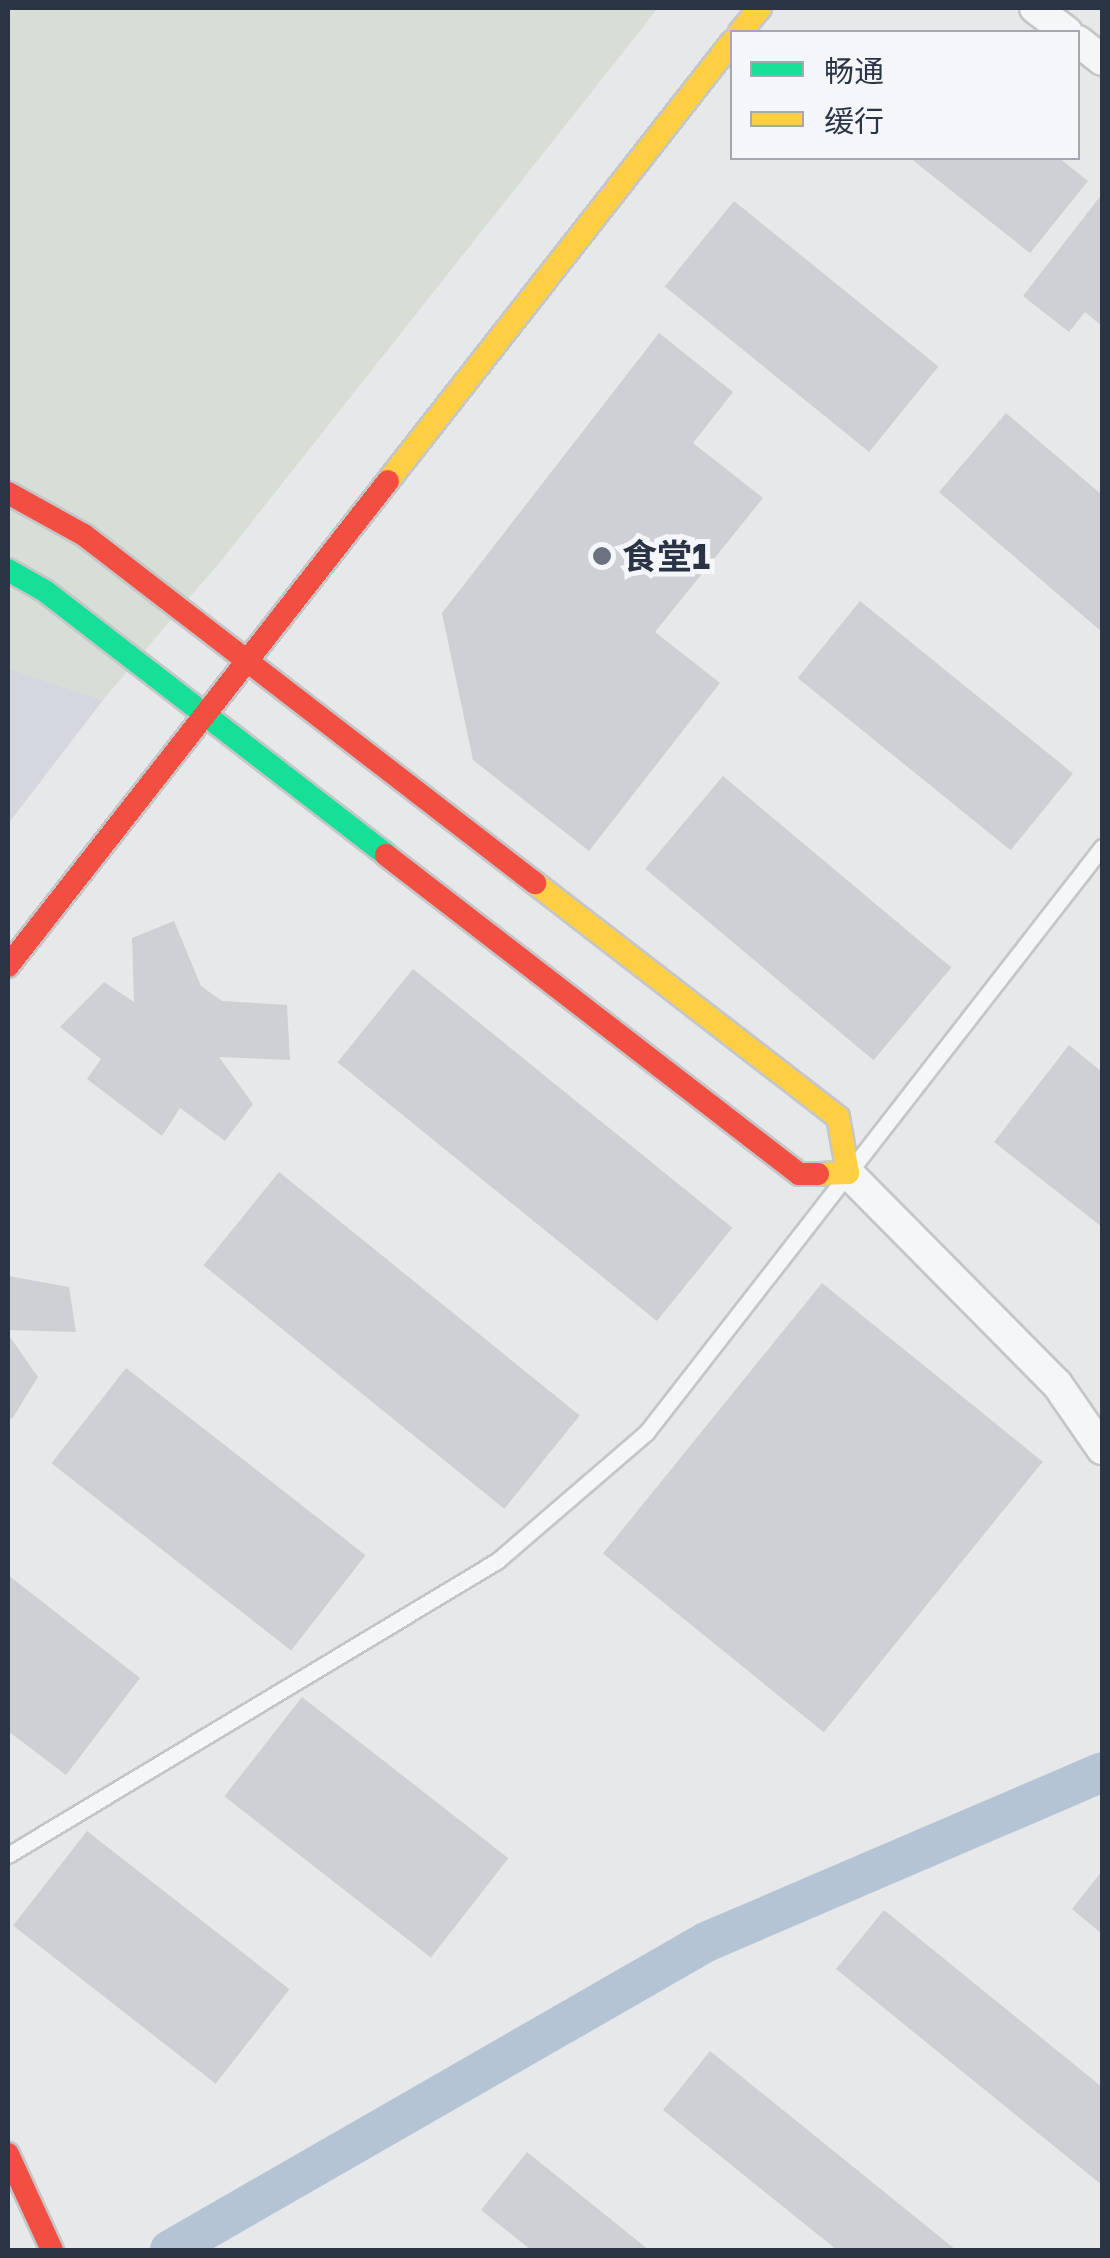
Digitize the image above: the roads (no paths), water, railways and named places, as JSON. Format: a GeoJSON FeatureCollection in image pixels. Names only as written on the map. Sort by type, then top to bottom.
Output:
{"type":"FeatureCollection","features":[{"type":"Feature","properties":{"kind":"street"},"geometry":{"type":"LineString","coordinates":[[742,30],[760,8]]}},
{"type":"Feature","properties":{"kind":"street"},"geometry":{"type":"LineString","coordinates":[[1034,8],[1064,30]]}},
{"type":"Feature","properties":{"kind":"street"},"geometry":{"type":"LineString","coordinates":[[1080,43],[1102,60]]}},
{"type":"Feature","properties":{"kind":"street"},"geometry":{"type":"LineString","coordinates":[[8,966],[730,45]]}},
{"type":"Feature","properties":{"kind":"street"},"geometry":{"type":"LineString","coordinates":[[8,493],[84,535],[838,1118],[848,1173],[1057,1384],[1102,1449]]}},
{"type":"Feature","properties":{"kind":"street"},"geometry":{"type":"LineString","coordinates":[[8,570],[45,591],[799,1174],[848,1173]]}},
{"type":"Feature","properties":{"kind":"street"},"geometry":{"type":"LineString","coordinates":[[8,2154],[52,2250]]}},
{"type":"Feature","properties":{"kind":"lane"},"geometry":{"type":"LineString","coordinates":[[8,1855],[497,1561],[646,1433],[1102,846]]}},
{"type":"Feature","properties":{"kind":"waterway"},"geometry":{"type":"LineString","coordinates":[[170,2250],[706,1942],[1102,1772]]}},
{"type":"Feature","properties":{"kind":"place","name":"食堂1"},"geometry":{"type":"Point","coordinates":[602,556]}}]}
